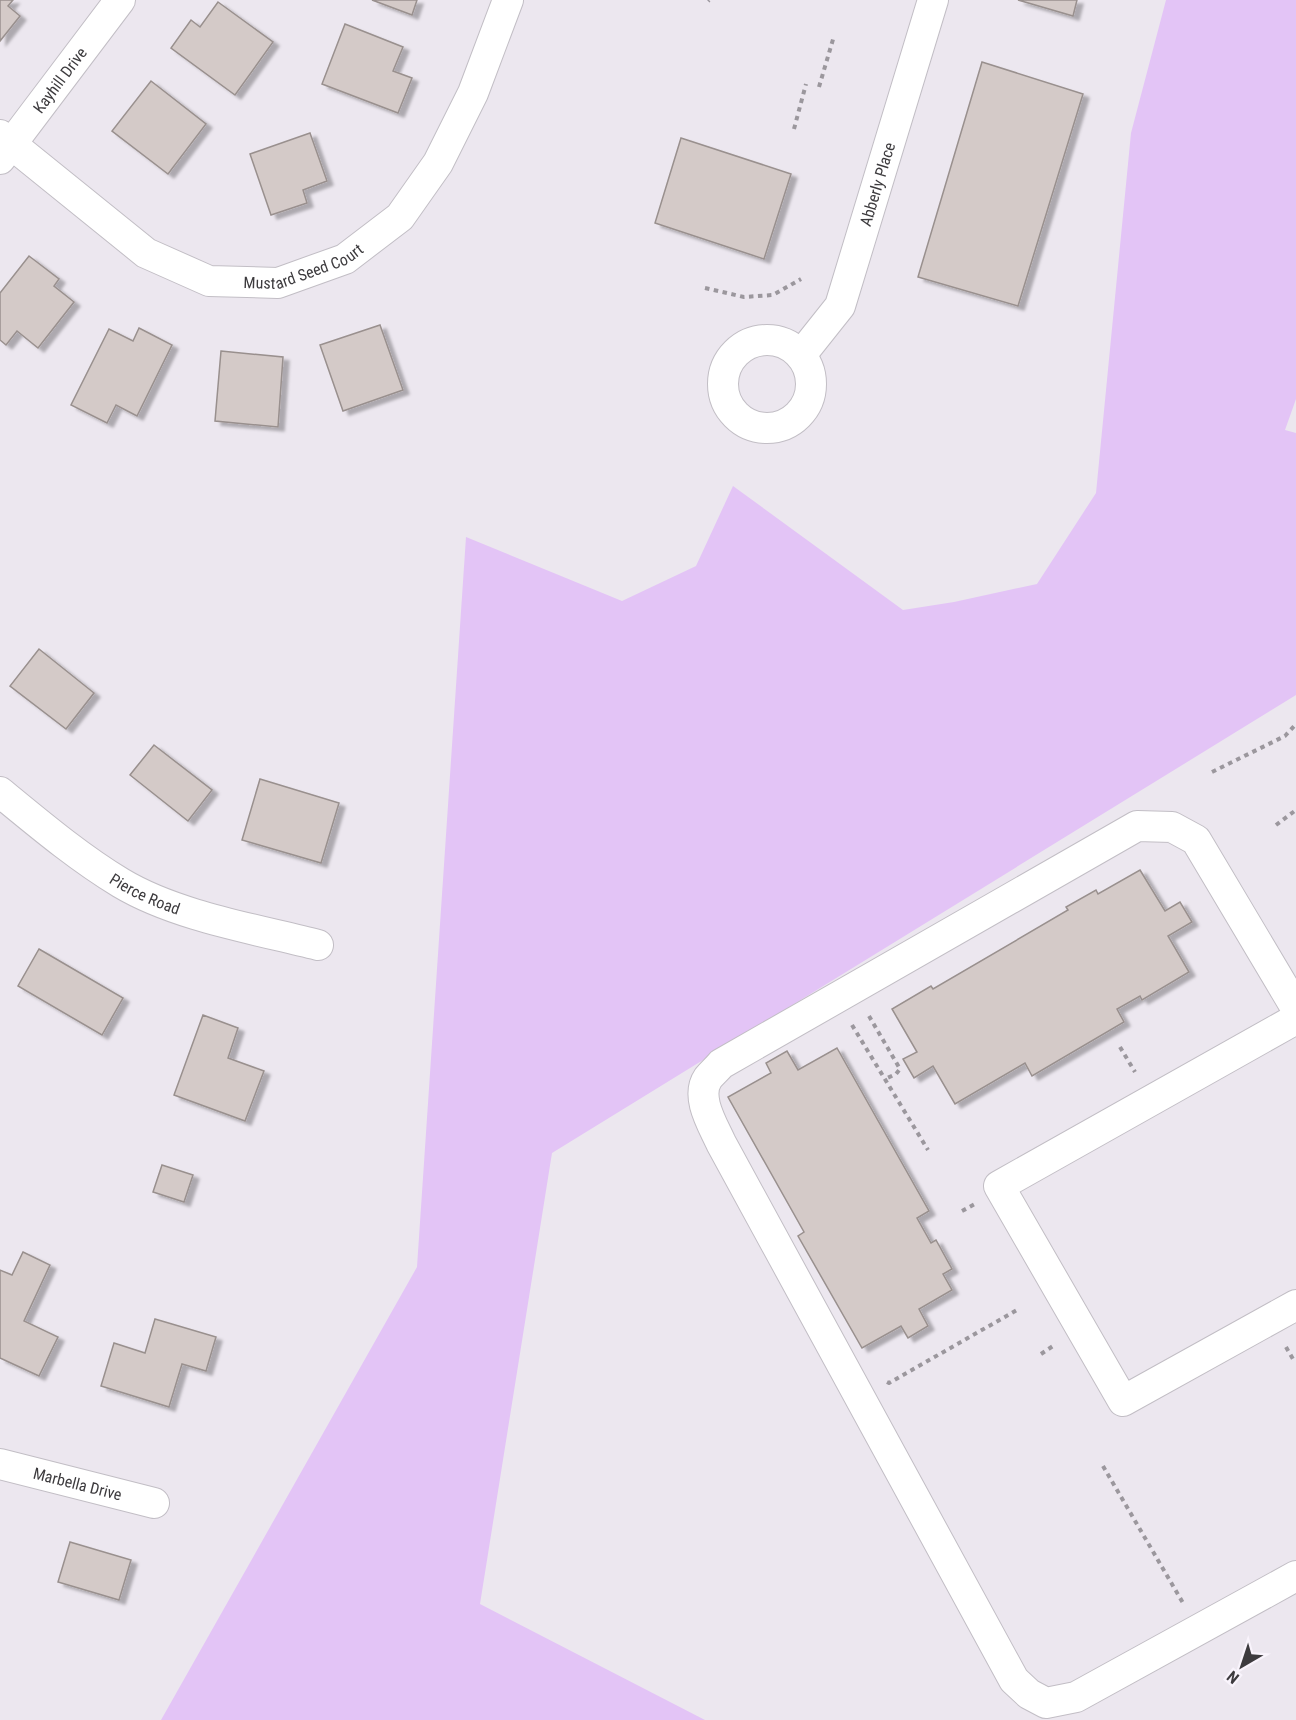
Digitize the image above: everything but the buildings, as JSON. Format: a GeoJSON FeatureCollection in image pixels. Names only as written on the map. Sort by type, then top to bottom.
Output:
{"type":"FeatureCollection","features":[{"type":"Feature","properties":{"kind":"street","name":"Kayhill Drive"},"geometry":{"type":"LineString","coordinates":[[4,146],[120,0]]}},
{"type":"Feature","properties":{"kind":"street","name":"Mustard Seed Court"},"geometry":{"type":"LineString","coordinates":[[4,146],[146,253],[209,281],[278,284],[345,259],[400,217],[438,163],[473,93],[508,0]]}},
{"type":"Feature","properties":{"kind":"street","name":"Abberly Place"},"geometry":{"type":"LineString","coordinates":[[801,355],[840,306],[933,0]]}},
{"type":"Feature","properties":{"kind":"street","name":"Pierce Road"},"geometry":{"type":"LineString","coordinates":[[0,792],[61,842],[122,884],[161,902],[193,913],[318,945]]}},
{"type":"Feature","properties":{"kind":"street"},"geometry":{"type":"LineString","coordinates":[[1296,1008],[1196,840],[1172,827],[1137,826],[841,1008],[721,1064],[707,1080],[703,1092],[707,1111],[721,1143],[1014,1680],[1029,1694],[1046,1703],[1076,1697],[1296,1576]]}},
{"type":"Feature","properties":{"kind":"street"},"geometry":{"type":"LineString","coordinates":[[1296,1019],[999,1186],[1124,1401],[1296,1305]]}},
{"type":"Feature","properties":{"kind":"street","name":"Marbella Drive"},"geometry":{"type":"LineString","coordinates":[[0,1464],[154,1503]]}},
{"type":"Feature","properties":{"kind":"path"},"geometry":{"type":"LineString","coordinates":[[819,87],[834,36]]}},
{"type":"Feature","properties":{"kind":"path"},"geometry":{"type":"LineString","coordinates":[[794,129],[806,84]]}},
{"type":"Feature","properties":{"kind":"path"},"geometry":{"type":"LineString","coordinates":[[705,288],[744,297],[763,296],[773,295],[801,279]]}},
{"type":"Feature","properties":{"kind":"path"},"geometry":{"type":"LineString","coordinates":[[1212,772],[1285,736],[1296,724]]}},
{"type":"Feature","properties":{"kind":"path"},"geometry":{"type":"LineString","coordinates":[[1276,825],[1296,810]]}},
{"type":"Feature","properties":{"kind":"path"},"geometry":{"type":"LineString","coordinates":[[885,1079],[896,1074],[900,1069],[863,1006],[841,1008],[928,1150]]}},
{"type":"Feature","properties":{"kind":"path"},"geometry":{"type":"LineString","coordinates":[[854,1386],[874,1376],[889,1383],[1017,1310]]}},
{"type":"Feature","properties":{"kind":"path"},"geometry":{"type":"LineString","coordinates":[[1103,1466],[1198,1630]]}},
{"type":"Feature","properties":{"kind":"shaded area"},"geometry":{"type":"Polygon","coordinates":[[[1166,0],[1296,0],[1296,399],[1285,430],[1296,433],[1296,695],[552,1153],[480,1604],[705,1720],[161,1720],[417,1267],[466,537],[622,601],[696,566],[733,486],[903,610],[954,602],[1037,584],[1096,493],[1131,133],[1166,0]]]}}]}
